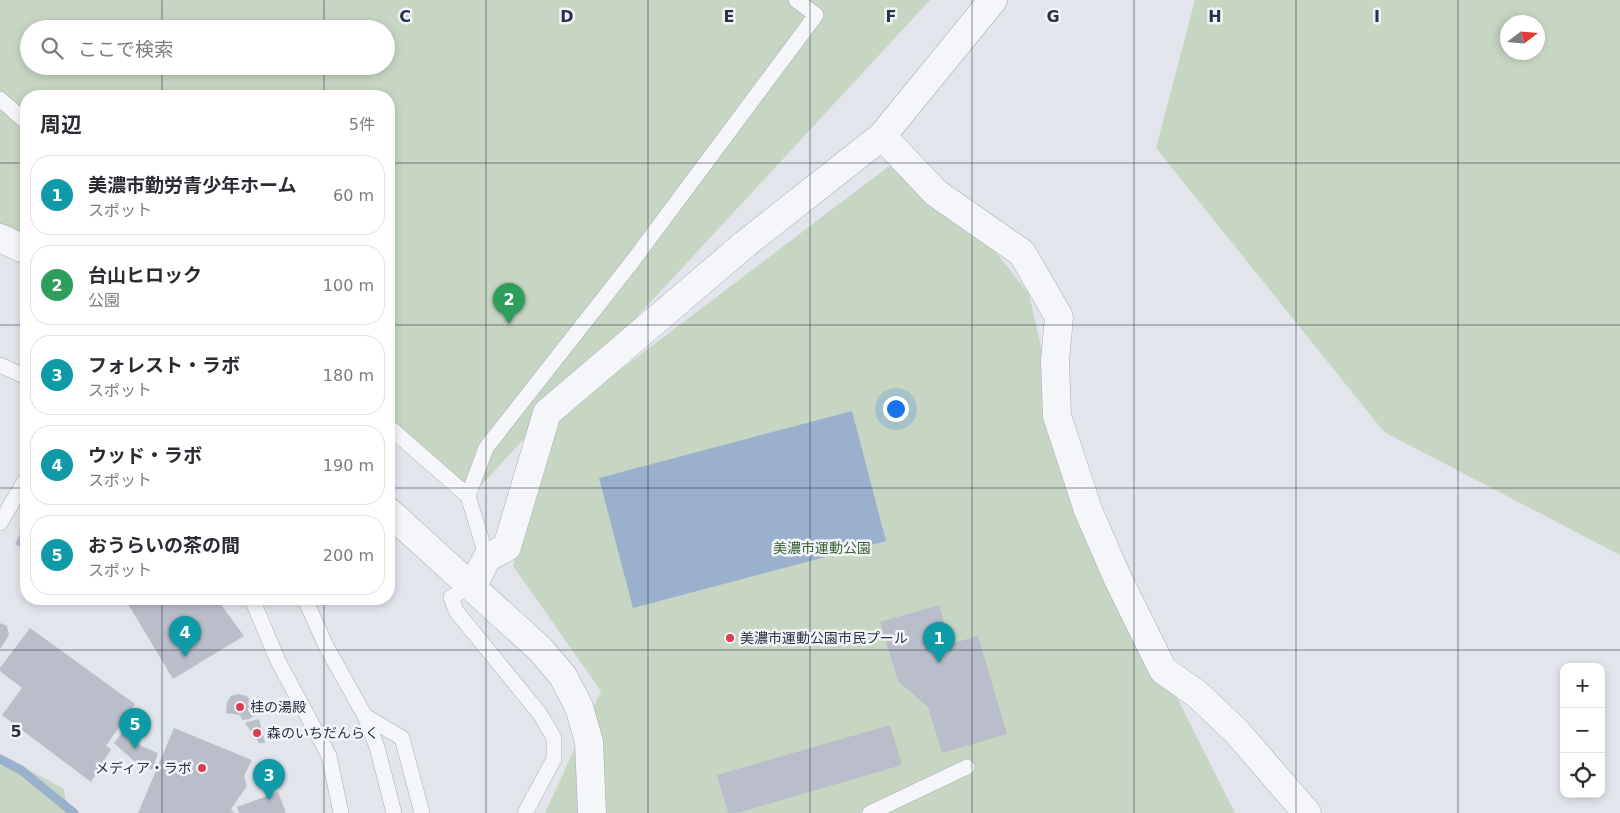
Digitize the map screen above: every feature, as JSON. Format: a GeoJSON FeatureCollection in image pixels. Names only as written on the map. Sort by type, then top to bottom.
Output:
{"type":"FeatureCollection","features":[{"type":"Feature","properties":{"kind":"street"},"geometry":{"type":"LineString","coordinates":[[472,587],[487,558],[507,547],[547,413],[745,244],[882,136],[993,0]]}},
{"type":"Feature","properties":{"kind":"street"},"geometry":{"type":"LineString","coordinates":[[882,136],[936,193],[1022,253],[1059,317],[1055,361],[1057,416],[1088,510],[1117,578],[1163,670],[1197,694],[1236,731],[1307,813]]}},
{"type":"Feature","properties":{"kind":"street"},"geometry":{"type":"LineString","coordinates":[[0,238],[20,247]]}},
{"type":"Feature","properties":{"kind":"street"},"geometry":{"type":"LineString","coordinates":[[395,517],[540,649],[563,676],[575,699],[590,742],[592,813]]}},
{"type":"Feature","properties":{"kind":"lane"},"geometry":{"type":"LineString","coordinates":[[468,496],[486,448],[632,262],[816,15],[796,0]]}},
{"type":"Feature","properties":{"kind":"lane"},"geometry":{"type":"LineString","coordinates":[[0,99],[20,117]]}},
{"type":"Feature","properties":{"kind":"lane"},"geometry":{"type":"LineString","coordinates":[[0,365],[20,374]]}},
{"type":"Feature","properties":{"kind":"lane"},"geometry":{"type":"LineString","coordinates":[[395,433],[468,496],[487,558]]}},
{"type":"Feature","properties":{"kind":"lane"},"geometry":{"type":"LineString","coordinates":[[0,523],[20,488]]}},
{"type":"Feature","properties":{"kind":"lane"},"geometry":{"type":"LineString","coordinates":[[472,587],[451,597],[456,611],[540,714],[554,738],[554,759],[525,813]]}},
{"type":"Feature","properties":{"kind":"lane"},"geometry":{"type":"LineString","coordinates":[[255,605],[278,661],[329,756],[341,813]]}},
{"type":"Feature","properties":{"kind":"lane"},"geometry":{"type":"LineString","coordinates":[[308,605],[326,646],[365,716],[377,748],[394,813]]}},
{"type":"Feature","properties":{"kind":"lane"},"geometry":{"type":"LineString","coordinates":[[365,716],[402,738],[422,813]]}},
{"type":"Feature","properties":{"kind":"lane"},"geometry":{"type":"LineString","coordinates":[[870,813],[967,767]]}},
{"type":"Feature","properties":{"kind":"green space"},"geometry":{"type":"Polygon","coordinates":[[[0,0],[930,0],[474,493],[395,427],[395,90],[20,90],[20,232],[0,224],[0,0]]]}},
{"type":"Feature","properties":{"kind":"green space"},"geometry":{"type":"Polygon","coordinates":[[[1195,0],[1620,0],[1620,555],[1384,432],[1156,148],[1195,0]]]}},
{"type":"Feature","properties":{"kind":"green space","name":"美濃市運動公園"},"geometry":{"type":"Polygon","coordinates":[[[913,148],[1029,294],[1057,416],[1093,530],[1235,813],[545,813],[601,691],[513,566],[558,417],[913,148]]]}},
{"type":"Feature","properties":{"kind":"green space"},"geometry":{"type":"Polygon","coordinates":[[[0,754],[64,789],[67,813],[0,813],[0,754]]]}},
{"type":"Feature","properties":{"kind":"water"},"geometry":{"type":"Polygon","coordinates":[[[852,411],[886,541],[633,608],[599,478],[852,411]]]}},
{"type":"Feature","properties":{"kind":"building"},"geometry":{"type":"Polygon","coordinates":[[[20,534],[20,547],[15,544],[20,534]]]}},
{"type":"Feature","properties":{"kind":"building"},"geometry":{"type":"Polygon","coordinates":[[[129,605],[221,605],[244,636],[173,679],[129,605]]]}},
{"type":"Feature","properties":{"kind":"building"},"geometry":{"type":"Polygon","coordinates":[[[939,605],[950,644],[978,636],[1007,734],[942,753],[928,707],[898,681],[880,622],[939,605]]]}},
{"type":"Feature","properties":{"kind":"building"},"geometry":{"type":"Polygon","coordinates":[[[0,623],[7,626],[9,635],[0,649],[0,623]]]}},
{"type":"Feature","properties":{"kind":"building"},"geometry":{"type":"Polygon","coordinates":[[[30,628],[135,704],[106,746],[111,749],[91,782],[2,715],[22,688],[0,671],[0,668],[30,628]]]}},
{"type":"Feature","properties":{"kind":"building","name":"桂の湯殿"},"geometry":{"type":"Polygon","coordinates":[[[238,694],[247,696],[255,709],[256,715],[242,720],[240,715],[226,713],[227,702],[231,696],[238,694]]]}},
{"type":"Feature","properties":{"kind":"building","name":"森のいちだんらく"},"geometry":{"type":"Polygon","coordinates":[[[259,719],[265,743],[259,743],[245,723],[259,719]]]}},
{"type":"Feature","properties":{"kind":"building"},"geometry":{"type":"Polygon","coordinates":[[[890,725],[902,765],[737,813],[728,813],[717,775],[890,725]]]}},
{"type":"Feature","properties":{"kind":"building","name":"メディア・ラボ"},"geometry":{"type":"Polygon","coordinates":[[[174,728],[252,760],[244,776],[247,786],[231,809],[234,813],[138,813],[174,728]]]}},
{"type":"Feature","properties":{"kind":"building"},"geometry":{"type":"Polygon","coordinates":[[[125,729],[141,746],[158,753],[152,770],[134,761],[114,743],[125,729]]]}},
{"type":"Feature","properties":{"kind":"building"},"geometry":{"type":"Polygon","coordinates":[[[278,792],[286,813],[239,813],[237,807],[278,792]]]}},
{"type":"Feature","properties":{"kind":"waterway"},"geometry":{"type":"LineString","coordinates":[[0,759],[21,770],[74,813]]}},
{"type":"Feature","properties":{"kind":"place","name":"台山ヒロック"},"geometry":{"type":"Point","coordinates":[509,324]}},
{"type":"Feature","properties":{"kind":"place","name":"美濃市運動公園市民プール"},"geometry":{"type":"Point","coordinates":[730,638]}},
{"type":"Feature","properties":{"kind":"place","name":"ウッド・ラボ"},"geometry":{"type":"Point","coordinates":[185,657]}},
{"type":"Feature","properties":{"kind":"place","name":"美濃市勤労青少年ホーム"},"geometry":{"type":"Point","coordinates":[939,663]}},
{"type":"Feature","properties":{"kind":"place","name":"桂の湯殿"},"geometry":{"type":"Point","coordinates":[240,707]}},
{"type":"Feature","properties":{"kind":"place","name":"森のいちだんらく"},"geometry":{"type":"Point","coordinates":[257,733]}},
{"type":"Feature","properties":{"kind":"place","name":"おうらいの茶の間"},"geometry":{"type":"Point","coordinates":[135,749]}},
{"type":"Feature","properties":{"kind":"place","name":"メディア・ラボ"},"geometry":{"type":"Point","coordinates":[202,768]}},
{"type":"Feature","properties":{"kind":"place","name":"フォレスト・ラボ"},"geometry":{"type":"Point","coordinates":[269,800]}}]}
